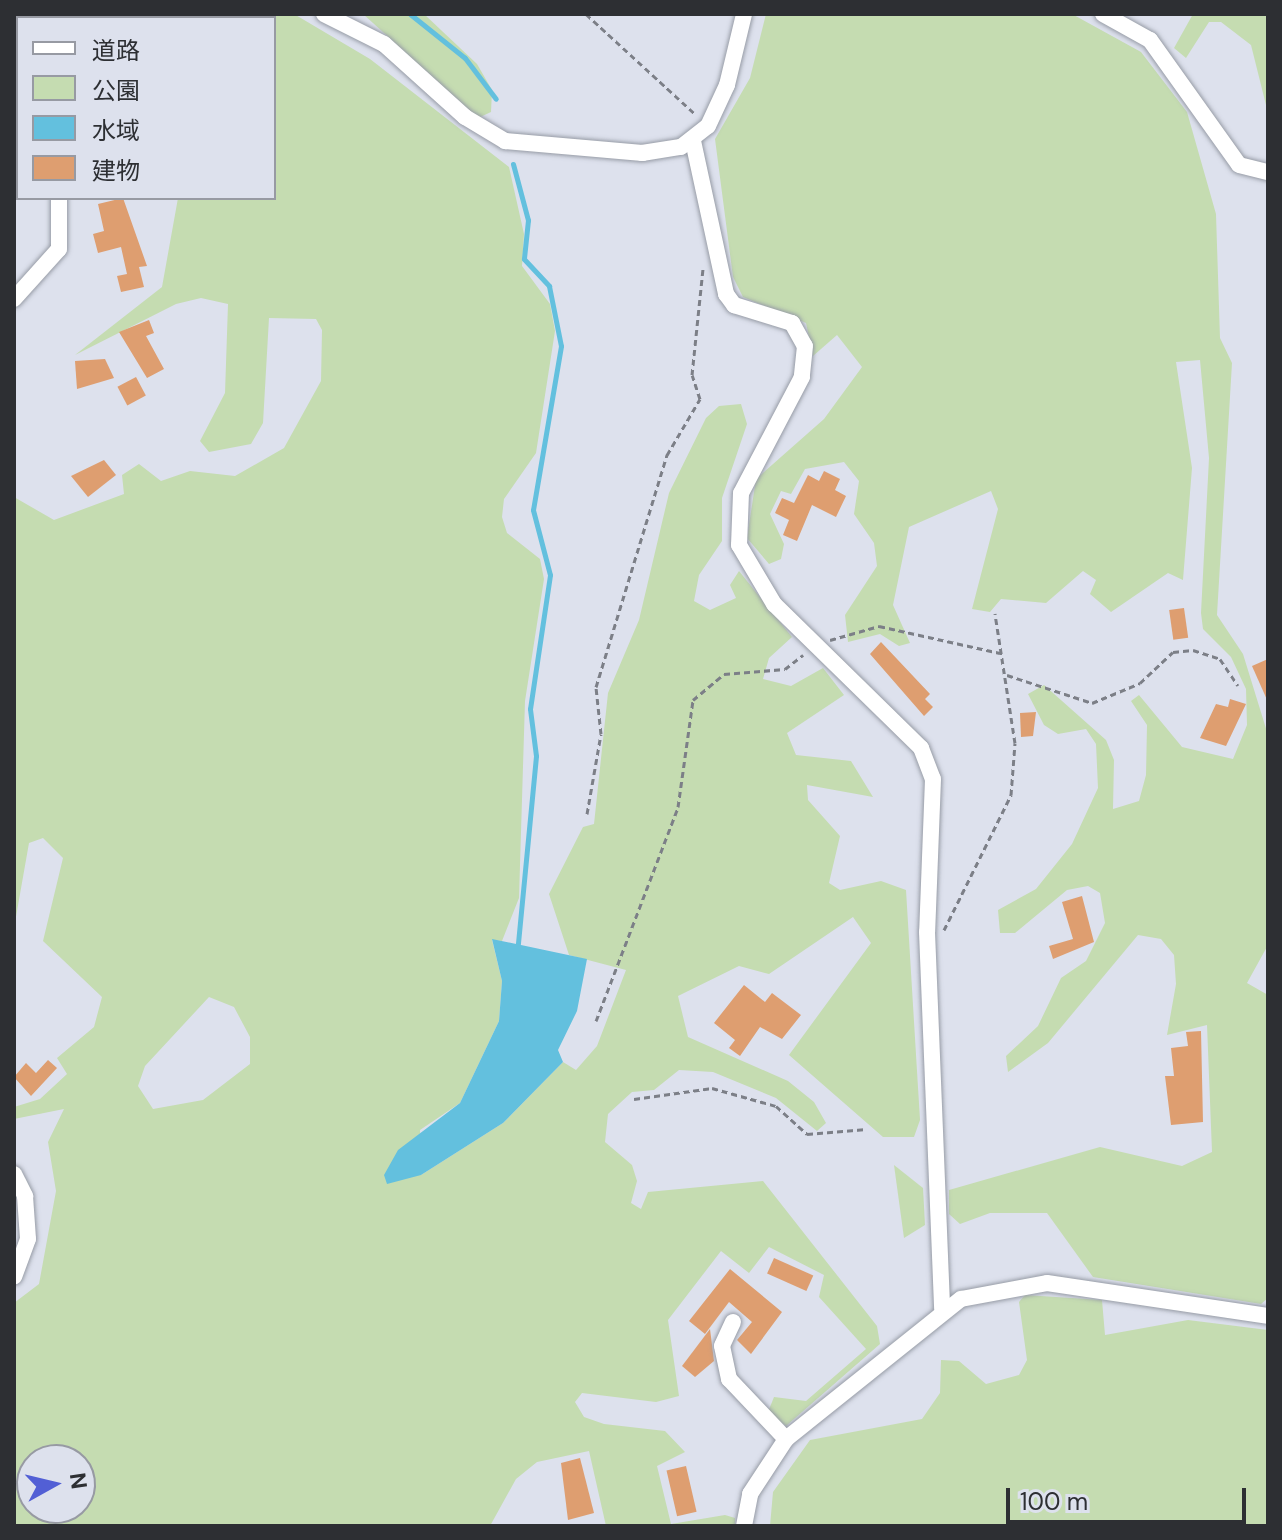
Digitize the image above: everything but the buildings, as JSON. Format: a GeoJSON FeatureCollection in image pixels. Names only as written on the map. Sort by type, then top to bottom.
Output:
{"type":"FeatureCollection","features":[{"type":"Feature","properties":{"kind":"street"},"geometry":{"type":"LineString","coordinates":[[324,14],[384,44],[465,117],[505,141],[642,153],[693,141],[708,126],[727,85],[744,14]]}},
{"type":"Feature","properties":{"kind":"street"},"geometry":{"type":"LineString","coordinates":[[1103,14],[1160,51],[1239,165],[1268,172]]}},
{"type":"Feature","properties":{"kind":"street"},"geometry":{"type":"LineString","coordinates":[[693,141],[726,294],[734,305],[792,323],[805,346],[802,377],[736,516],[747,562],[816,648],[921,748],[933,779],[927,932],[942,1309]]}},
{"type":"Feature","properties":{"kind":"street"},"geometry":{"type":"LineString","coordinates":[[14,299],[59,249],[59,200]]}},
{"type":"Feature","properties":{"kind":"street"},"geometry":{"type":"LineString","coordinates":[[14,1174],[25,1196],[28,1239],[14,1277]]}},
{"type":"Feature","properties":{"kind":"street"},"geometry":{"type":"LineString","coordinates":[[744,1526],[750,1494],[786,1439],[942,1309],[987,1290],[1047,1283],[1268,1316]]}},
{"type":"Feature","properties":{"kind":"street"},"geometry":{"type":"LineString","coordinates":[[733,1322],[722,1346],[729,1379],[786,1439]]}},
{"type":"Feature","properties":{"kind":"path"},"geometry":{"type":"LineString","coordinates":[[586,14],[708,126]]}},
{"type":"Feature","properties":{"kind":"path"},"geometry":{"type":"LineString","coordinates":[[587,814],[601,734],[596,687],[667,455],[700,399],[692,375],[703,262]]}},
{"type":"Feature","properties":{"kind":"path"},"geometry":{"type":"LineString","coordinates":[[944,930],[1011,795],[1015,743],[1007,675],[1000,653],[995,614]]}},
{"type":"Feature","properties":{"kind":"path"},"geometry":{"type":"LineString","coordinates":[[596,1021],[678,807],[693,700],[724,674],[785,669],[833,638],[879,626],[1000,653]]}},
{"type":"Feature","properties":{"kind":"path"},"geometry":{"type":"LineString","coordinates":[[1007,675],[1092,703],[1140,683],[1173,652],[1193,650],[1220,659],[1238,686]]}},
{"type":"Feature","properties":{"kind":"path"},"geometry":{"type":"LineString","coordinates":[[634,1099],[712,1088],[776,1106],[807,1134],[867,1129]]}},
{"type":"Feature","properties":{"kind":"green space"},"geometry":{"type":"Polygon","coordinates":[[[70,14],[294,14],[370,59],[509,167],[524,234],[522,266],[550,304],[555,331],[536,453],[504,499],[502,517],[507,533],[540,559],[544,579],[525,701],[519,898],[502,941],[492,940],[502,981],[499,1021],[460,1103],[420,1130],[421,1175],[503,1123],[563,1062],[576,1070],[597,1046],[626,970],[569,955],[549,894],[583,827],[594,824],[608,693],[639,620],[669,493],[706,418],[719,406],[741,404],[747,424],[722,498],[722,541],[699,575],[694,601],[710,610],[736,598],[730,585],[739,571],[792,637],[769,658],[763,679],[791,686],[823,668],[844,695],[787,733],[796,755],[851,761],[873,797],[807,785],[808,800],[840,836],[829,883],[840,890],[881,881],[906,890],[920,1120],[914,1137],[883,1137],[789,1055],[871,943],[853,917],[769,974],[739,966],[678,996],[688,1037],[788,1081],[814,1102],[826,1123],[817,1131],[776,1098],[713,1072],[679,1070],[654,1090],[632,1092],[608,1114],[605,1142],[632,1165],[637,1181],[631,1203],[641,1209],[648,1192],[763,1181],[877,1326],[880,1344],[786,1426],[768,1412],[774,1397],[806,1401],[866,1349],[819,1297],[824,1275],[769,1247],[749,1273],[721,1251],[668,1320],[679,1396],[656,1402],[582,1393],[575,1402],[584,1417],[604,1424],[665,1431],[685,1452],[657,1466],[671,1524],[725,1515],[735,1518],[735,1526],[606,1526],[589,1451],[537,1462],[516,1479],[490,1526],[14,1526],[14,1303],[39,1284],[56,1191],[48,1142],[64,1109],[14,1119],[14,1107],[40,1099],[67,1074],[57,1058],[94,1027],[102,997],[43,941],[63,858],[43,838],[29,843],[14,928],[14,497],[54,520],[124,494],[122,475],[139,464],[161,481],[190,471],[235,476],[284,448],[321,381],[322,330],[316,319],[269,318],[263,423],[251,444],[209,452],[200,441],[225,393],[228,304],[201,298],[176,304],[75,355],[162,287],[178,200],[276,200],[276,16],[68,16],[70,14]],[[209,997],[145,1066],[138,1086],[153,1109],[203,1100],[250,1064],[250,1037],[234,1007],[209,997]]]}},
{"type":"Feature","properties":{"kind":"green space"},"geometry":{"type":"Polygon","coordinates":[[[363,14],[424,14],[477,64],[492,90],[491,112],[478,118],[363,14]]]}},
{"type":"Feature","properties":{"kind":"green space"},"geometry":{"type":"Polygon","coordinates":[[[766,14],[1072,14],[1141,52],[1187,112],[1216,214],[1220,338],[1232,363],[1217,615],[1243,654],[1268,735],[1268,945],[1247,983],[1268,995],[1268,1298],[1261,1304],[1093,1277],[1047,1213],[990,1213],[960,1224],[949,1214],[949,1190],[1100,1147],[1182,1166],[1212,1152],[1207,1025],[1167,1035],[1176,984],[1174,955],[1161,939],[1138,935],[1048,1043],[1008,1072],[1006,1056],[1038,1026],[1061,978],[1086,961],[1105,923],[1100,893],[1088,886],[1067,890],[1015,933],[1000,933],[998,910],[1036,889],[1072,844],[1098,788],[1096,744],[1086,729],[1058,734],[1044,725],[1028,694],[1044,685],[1106,740],[1114,760],[1113,809],[1139,801],[1146,775],[1147,725],[1131,701],[1139,695],[1182,747],[1233,759],[1247,725],[1246,689],[1231,657],[1203,629],[1201,613],[1209,458],[1200,360],[1176,362],[1192,468],[1183,580],[1168,573],[1111,612],[1090,594],[1096,580],[1083,571],[1046,603],[1001,599],[990,612],[972,609],[998,509],[991,491],[909,527],[893,605],[910,643],[899,646],[880,634],[848,642],[845,615],[877,566],[874,543],[854,514],[859,481],[844,462],[805,469],[791,494],[781,491],[770,514],[784,544],[781,559],[769,564],[747,538],[756,479],[824,419],[862,367],[837,335],[813,356],[806,323],[743,297],[733,277],[715,139],[750,78],[766,14]]]}},
{"type":"Feature","properties":{"kind":"green space"},"geometry":{"type":"Polygon","coordinates":[[[1193,14],[1268,14],[1268,113],[1251,45],[1221,22],[1209,22],[1186,58],[1174,48],[1193,14]]]}},
{"type":"Feature","properties":{"kind":"green space"},"geometry":{"type":"Polygon","coordinates":[[[894,1165],[923,1188],[925,1225],[904,1238],[894,1165]]]}},
{"type":"Feature","properties":{"kind":"green space"},"geometry":{"type":"Polygon","coordinates":[[[1025,1295],[1102,1300],[1105,1335],[1188,1320],[1268,1330],[1268,1526],[770,1526],[773,1492],[810,1440],[922,1419],[940,1393],[941,1360],[959,1361],[986,1384],[1019,1375],[1027,1360],[1019,1302],[1025,1295]]]}},
{"type":"Feature","properties":{"kind":"water"},"geometry":{"type":"Polygon","coordinates":[[[492,939],[587,959],[577,1011],[558,1050],[563,1062],[503,1123],[421,1175],[387,1184],[384,1175],[398,1150],[460,1103],[499,1021],[502,981],[492,939]]]}},
{"type":"Feature","properties":{"kind":"waterway"},"geometry":{"type":"LineString","coordinates":[[410,14],[465,58],[496,99]]}},
{"type":"Feature","properties":{"kind":"waterway"},"geometry":{"type":"LineString","coordinates":[[513,164],[528,220],[524,259],[549,286],[561,346],[533,510],[550,575],[530,709],[536,756],[518,944]]}}]}
